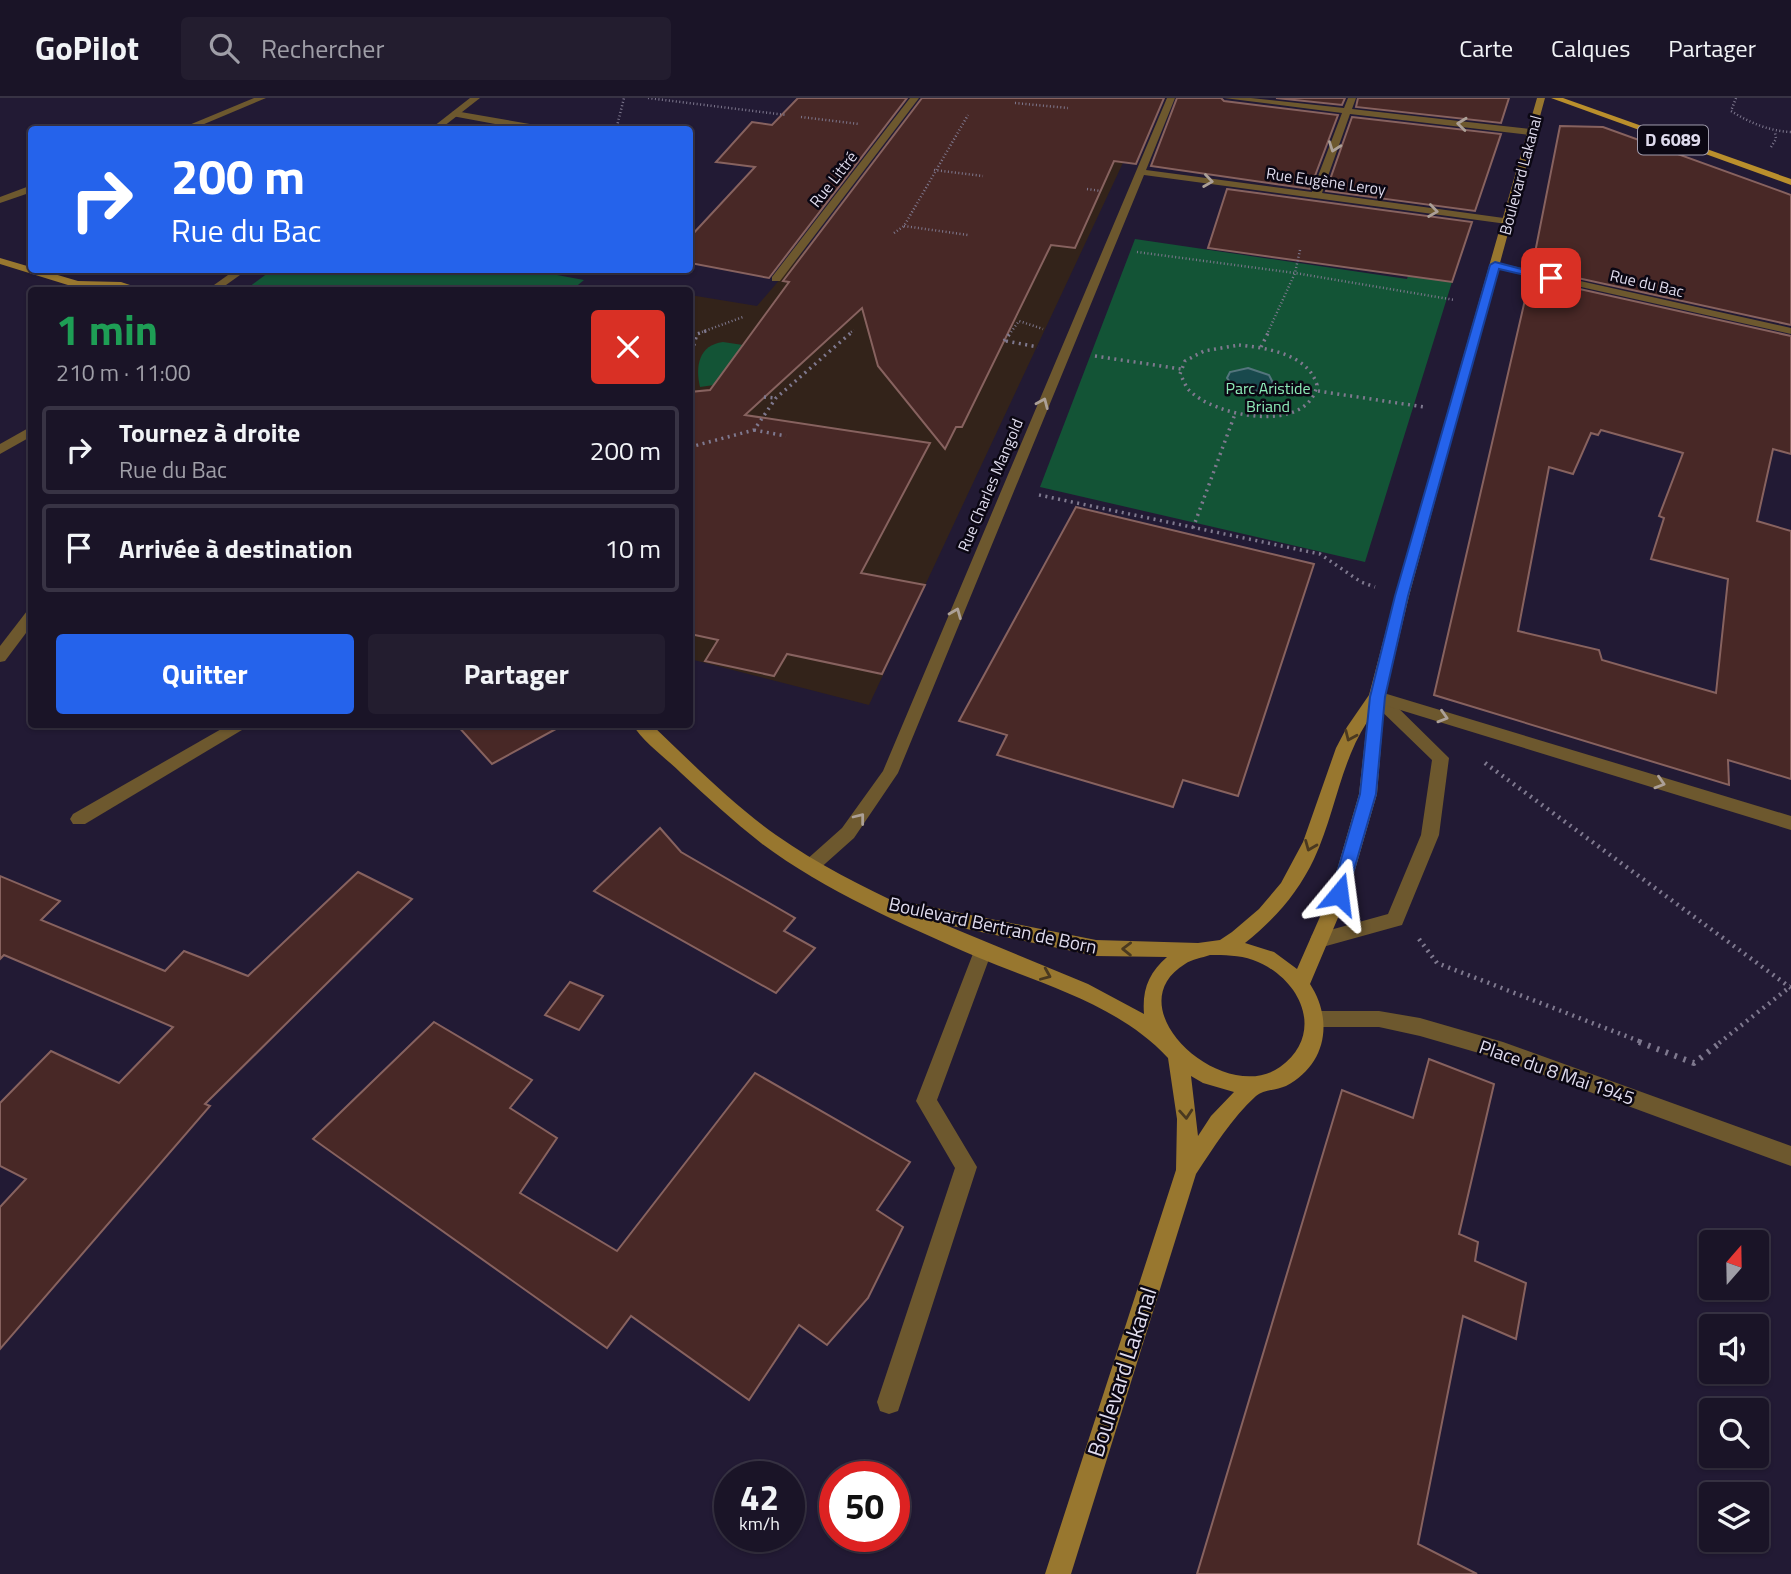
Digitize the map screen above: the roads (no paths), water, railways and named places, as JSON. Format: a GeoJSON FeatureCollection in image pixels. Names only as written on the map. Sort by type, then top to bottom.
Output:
{"type":"FeatureCollection","features":[{"type":"Feature","properties":{"kind":"main road","name":"Boulevard Lakanal"},"geometry":{"type":"LineString","coordinates":[[1300,985],[1339,894],[1368,794],[1377,697],[1402,596],[1541,98]]}},
{"type":"Feature","properties":{"kind":"main road","name":"D 6089"},"geometry":{"type":"LineString","coordinates":[[1555,98],[1791,183]]}},
{"type":"Feature","properties":{"kind":"main road"},"geometry":{"type":"LineString","coordinates":[[0,261],[28,270]]}},
{"type":"Feature","properties":{"kind":"main road"},"geometry":{"type":"LineString","coordinates":[[39,273],[84,287]]}},
{"type":"Feature","properties":{"kind":"main road"},"geometry":{"type":"LineString","coordinates":[[68,282],[128,287]]}},
{"type":"Feature","properties":{"kind":"main road","name":"Boulevard Lakanal"},"geometry":{"type":"LineString","coordinates":[[1224,947],[1274,909],[1296,876],[1312,844],[1330,780],[1357,719],[1377,697]]}},
{"type":"Feature","properties":{"kind":"main road","name":"Boulevard Bertran de Born"},"geometry":{"type":"LineString","coordinates":[[644,728],[729,806],[769,839],[811,866],[875,901],[983,951],[1021,964],[1118,1008],[1164,1041]]}},
{"type":"Feature","properties":{"kind":"main road","name":"Boulevard Bertran de Born"},"geometry":{"type":"LineString","coordinates":[[875,901],[976,925],[1096,948],[1195,950]]}},
{"type":"Feature","properties":{"kind":"main road"},"geometry":{"type":"LineString","coordinates":[[1224,947],[1266,957],[1300,985],[1310,1002],[1316,1019],[1315,1038],[1308,1056],[1295,1071],[1276,1081],[1253,1085],[1227,1083],[1201,1073],[1178,1058],[1164,1041],[1153,1019],[1152,996],[1159,976],[1174,960],[1195,950],[1224,947]]}},
{"type":"Feature","properties":{"kind":"main road","name":"Boulevard Lakanal"},"geometry":{"type":"LineString","coordinates":[[1178,1058],[1187,1119],[1187,1170]]}},
{"type":"Feature","properties":{"kind":"main road","name":"Boulevard Lakanal"},"geometry":{"type":"LineString","coordinates":[[1058,1574],[1187,1170],[1219,1123],[1253,1085]]}},
{"type":"Feature","properties":{"kind":"street"},"geometry":{"type":"LineString","coordinates":[[191,126],[262,98]]}},
{"type":"Feature","properties":{"kind":"street"},"geometry":{"type":"LineString","coordinates":[[438,126],[476,98]]}},
{"type":"Feature","properties":{"kind":"street","name":"Rue Littré"},"geometry":{"type":"LineString","coordinates":[[776,279],[915,98]]}},
{"type":"Feature","properties":{"kind":"street","name":"Rue Charles Mangold"},"geometry":{"type":"LineString","coordinates":[[811,866],[848,833],[890,773],[1171,98]]}},
{"type":"Feature","properties":{"kind":"street"},"geometry":{"type":"LineString","coordinates":[[1228,98],[1530,132]]}},
{"type":"Feature","properties":{"kind":"street"},"geometry":{"type":"LineString","coordinates":[[1316,195],[1353,98]]}},
{"type":"Feature","properties":{"kind":"street"},"geometry":{"type":"LineString","coordinates":[[455,114],[524,126]]}},
{"type":"Feature","properties":{"kind":"street","name":"Rue Eugène Leroy"},"geometry":{"type":"LineString","coordinates":[[1140,172],[1507,221]]}},
{"type":"Feature","properties":{"kind":"street"},"geometry":{"type":"LineString","coordinates":[[0,200],[28,190]]}},
{"type":"Feature","properties":{"kind":"street","name":"Rue du Bac"},"geometry":{"type":"LineString","coordinates":[[1495,265],[1791,331]]}},
{"type":"Feature","properties":{"kind":"street"},"geometry":{"type":"LineString","coordinates":[[216,287],[238,273]]}},
{"type":"Feature","properties":{"kind":"street"},"geometry":{"type":"LineString","coordinates":[[0,450],[28,432]]}},
{"type":"Feature","properties":{"kind":"street"},"geometry":{"type":"LineString","coordinates":[[0,657],[28,619]]}},
{"type":"Feature","properties":{"kind":"street"},"geometry":{"type":"LineString","coordinates":[[1377,697],[1791,823]]}},
{"type":"Feature","properties":{"kind":"street"},"geometry":{"type":"LineString","coordinates":[[1320,940],[1395,920],[1430,835],[1441,758],[1377,697]]}},
{"type":"Feature","properties":{"kind":"street"},"geometry":{"type":"LineString","coordinates":[[79,819],[237,728]]}},
{"type":"Feature","properties":{"kind":"street"},"geometry":{"type":"LineString","coordinates":[[889,1402],[966,1167],[926,1101],[983,951]]}},
{"type":"Feature","properties":{"kind":"street","name":"Place du 8 Mai 1945"},"geometry":{"type":"LineString","coordinates":[[1316,1019],[1379,1019],[1420,1027],[1503,1051],[1791,1156]]}},
{"type":"Feature","properties":{"kind":"park label","name":"Parc Aristide Briand"},"geometry":{"type":"Point","coordinates":[1268,397]}}]}
